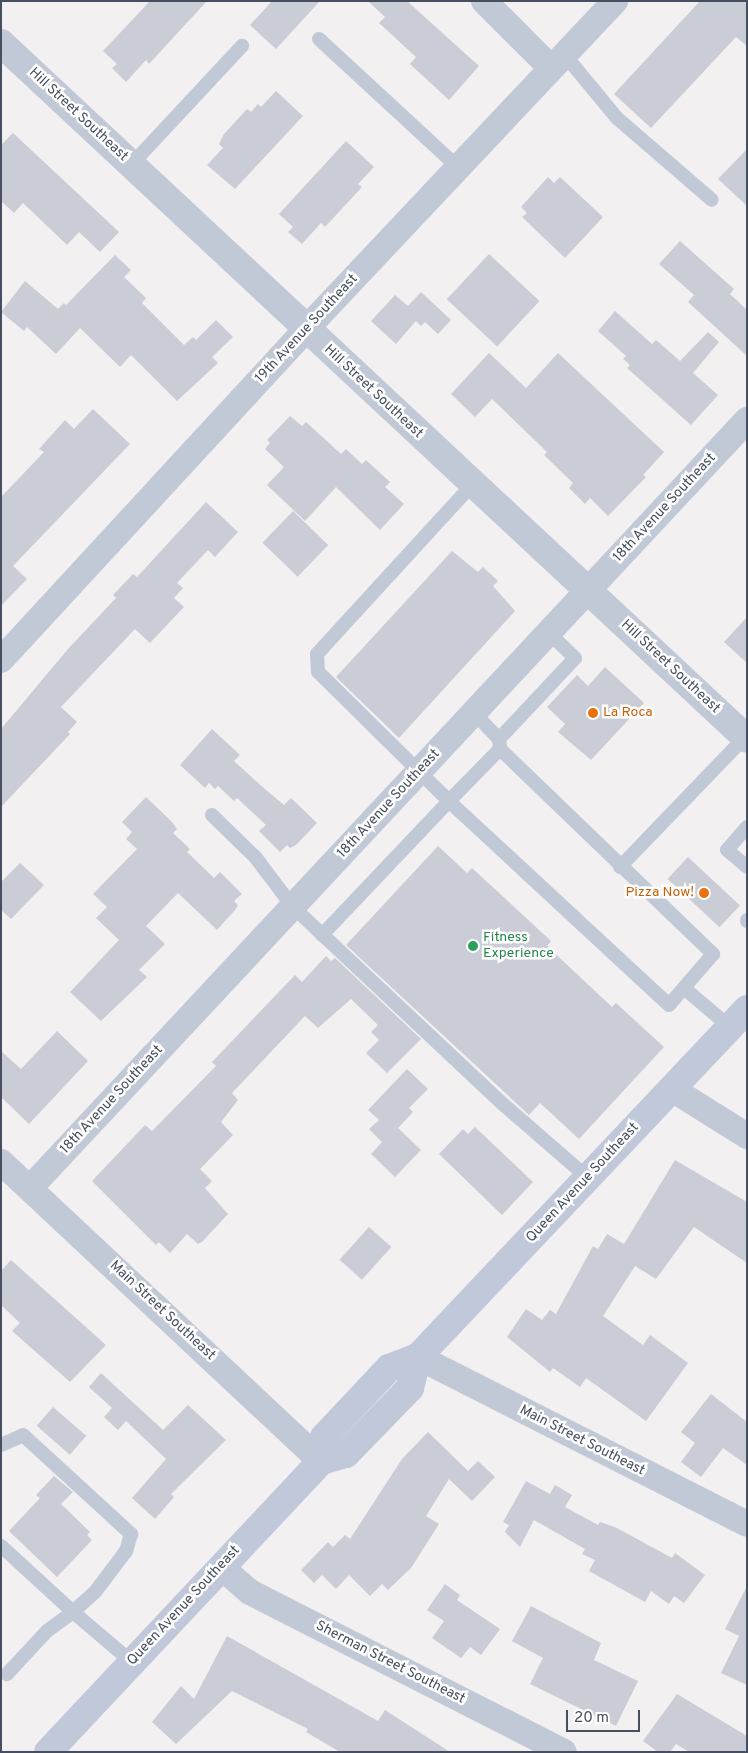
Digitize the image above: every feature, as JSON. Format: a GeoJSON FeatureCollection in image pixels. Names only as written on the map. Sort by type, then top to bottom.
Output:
{"type":"FeatureCollection","features":[{"type":"Feature","properties":{"kind":"main road","name":"Queen Avenue Southeast"},"geometry":{"type":"LineString","coordinates":[[48,1752],[321,1461],[346,1454],[410,1388],[418,1358],[738,1018]]}},
{"type":"Feature","properties":{"kind":"street"},"geometry":{"type":"LineString","coordinates":[[484,1],[558,61]]}},
{"type":"Feature","properties":{"kind":"street","name":"19th Avenue Southeast"},"geometry":{"type":"LineString","coordinates":[[1,660],[306,329],[615,1]]}},
{"type":"Feature","properties":{"kind":"street","name":"Hill Street Southeast"},"geometry":{"type":"LineString","coordinates":[[5,54],[131,165],[746,738]]}},
{"type":"Feature","properties":{"kind":"street","name":"18th Avenue Southeast"},"geometry":{"type":"LineString","coordinates":[[30,1188],[746,422]]}},
{"type":"Feature","properties":{"kind":"street"},"geometry":{"type":"LineString","coordinates":[[672,1089],[747,1136]]}},
{"type":"Feature","properties":{"kind":"street","name":"Main Street Southeast"},"geometry":{"type":"LineString","coordinates":[[1,1162],[321,1461]]}},
{"type":"Feature","properties":{"kind":"street","name":"Main Street Southeast"},"geometry":{"type":"LineString","coordinates":[[418,1358],[747,1524]]}},
{"type":"Feature","properties":{"kind":"street","name":"Sherman Street Southeast"},"geometry":{"type":"LineString","coordinates":[[221,1567],[250,1592],[564,1752]]}},
{"type":"Feature","properties":{"kind":"lane"},"geometry":{"type":"LineString","coordinates":[[319,39],[459,168]]}},
{"type":"Feature","properties":{"kind":"lane"},"geometry":{"type":"LineString","coordinates":[[131,165],[242,46]]}},
{"type":"Feature","properties":{"kind":"lane"},"geometry":{"type":"LineString","coordinates":[[558,61],[617,118],[712,200]]}},
{"type":"Feature","properties":{"kind":"lane"},"geometry":{"type":"LineString","coordinates":[[473,484],[317,654],[318,672],[418,773],[669,1005],[713,954],[620,867],[500,744],[474,713]]}},
{"type":"Feature","properties":{"kind":"lane"},"geometry":{"type":"LineString","coordinates":[[322,935],[449,801],[575,658],[549,633]]}},
{"type":"Feature","properties":{"kind":"lane"},"geometry":{"type":"LineString","coordinates":[[620,867],[746,738]]}},
{"type":"Feature","properties":{"kind":"lane"},"geometry":{"type":"LineString","coordinates":[[212,815],[256,858],[293,907],[322,935],[504,1105],[588,1178]]}},
{"type":"Feature","properties":{"kind":"lane"},"geometry":{"type":"LineString","coordinates":[[747,827],[727,850],[747,867]]}},
{"type":"Feature","properties":{"kind":"lane"},"geometry":{"type":"LineString","coordinates":[[684,988],[738,1018]]}},
{"type":"Feature","properties":{"kind":"lane"},"geometry":{"type":"LineString","coordinates":[[1,1445],[23,1435],[131,1534],[126,1551],[95,1592],[73,1612],[47,1631],[7,1674]]}},
{"type":"Feature","properties":{"kind":"lane"},"geometry":{"type":"LineString","coordinates":[[1,1546],[73,1612],[132,1662]]}},
{"type":"Feature","properties":{"kind":"building"},"geometry":{"type":"Polygon","coordinates":[[[150,1],[207,1],[149,64],[146,60],[126,82],[112,68],[117,64],[103,51],[150,1]]]}},
{"type":"Feature","properties":{"kind":"building"},"geometry":{"type":"Polygon","coordinates":[[[272,1],[320,1],[276,49],[250,25],[272,1]]]}},
{"type":"Feature","properties":{"kind":"building"},"geometry":{"type":"Polygon","coordinates":[[[368,1],[407,1],[479,66],[449,100],[410,64],[416,57],[379,23],[385,17],[368,1]]]}},
{"type":"Feature","properties":{"kind":"building"},"geometry":{"type":"Polygon","coordinates":[[[700,1],[747,1],[747,46],[736,37],[651,128],[614,94],[700,1]]]}},
{"type":"Feature","properties":{"kind":"building"},"geometry":{"type":"Polygon","coordinates":[[[276,91],[303,116],[235,189],[207,165],[223,148],[219,144],[224,134],[247,109],[251,112],[258,104],[261,107],[276,91]]]}},
{"type":"Feature","properties":{"kind":"building"},"geometry":{"type":"Polygon","coordinates":[[[13,133],[119,232],[100,252],[79,232],[67,245],[23,203],[14,213],[1,201],[1,145],[13,133]]]}},
{"type":"Feature","properties":{"kind":"building"},"geometry":{"type":"Polygon","coordinates":[[[346,141],[374,167],[358,184],[362,187],[325,227],[321,223],[302,244],[288,232],[293,227],[279,214],[346,141]]]}},
{"type":"Feature","properties":{"kind":"building"},"geometry":{"type":"Polygon","coordinates":[[[747,149],[747,206],[718,179],[747,149]]]}},
{"type":"Feature","properties":{"kind":"building"},"geometry":{"type":"Polygon","coordinates":[[[548,177],[554,183],[560,177],[603,217],[565,258],[522,217],[527,213],[521,207],[548,177]]]}},
{"type":"Feature","properties":{"kind":"building"},"geometry":{"type":"Polygon","coordinates":[[[680,241],[734,289],[730,294],[747,310],[747,356],[688,302],[694,295],[659,264],[680,241]]]}},
{"type":"Feature","properties":{"kind":"building"},"geometry":{"type":"Polygon","coordinates":[[[489,254],[539,301],[497,346],[447,299],[489,254]]]}},
{"type":"Feature","properties":{"kind":"building"},"geometry":{"type":"Polygon","coordinates":[[[115,255],[131,270],[124,277],[146,298],[142,303],[184,345],[193,337],[196,340],[216,320],[233,337],[212,357],[218,363],[177,401],[131,355],[120,367],[80,328],[56,354],[27,327],[24,331],[1,312],[25,281],[58,309],[64,303],[66,305],[115,255]]]}},
{"type":"Feature","properties":{"kind":"building"},"geometry":{"type":"Polygon","coordinates":[[[421,292],[451,320],[438,334],[425,322],[421,326],[416,321],[396,344],[371,321],[395,295],[408,306],[421,292]]]}},
{"type":"Feature","properties":{"kind":"building"},"geometry":{"type":"Polygon","coordinates":[[[615,311],[652,344],[656,340],[680,361],[708,332],[719,342],[693,373],[718,395],[691,425],[627,368],[630,365],[623,359],[626,356],[598,331],[615,311]]]}},
{"type":"Feature","properties":{"kind":"building"},"geometry":{"type":"Polygon","coordinates":[[[489,353],[526,388],[558,353],[664,452],[643,475],[646,477],[608,516],[590,498],[585,504],[569,488],[573,483],[544,455],[547,452],[492,399],[475,417],[451,394],[489,353]]]}},
{"type":"Feature","properties":{"kind":"building"},"geometry":{"type":"Polygon","coordinates":[[[93,409],[130,444],[13,566],[27,579],[1,606],[1,497],[44,452],[39,449],[65,420],[74,429],[93,409]]]}},
{"type":"Feature","properties":{"kind":"building"},"geometry":{"type":"Polygon","coordinates":[[[290,416],[302,426],[306,422],[341,454],[346,449],[362,464],[366,460],[390,482],[385,487],[404,504],[380,530],[336,487],[305,521],[267,485],[284,467],[265,449],[270,443],[267,440],[290,416]]]}},
{"type":"Feature","properties":{"kind":"building"},"geometry":{"type":"Polygon","coordinates":[[[206,502],[238,532],[215,557],[208,550],[177,583],[183,588],[174,598],[184,607],[150,643],[135,629],[61,707],[77,722],[68,732],[70,734],[1,807],[1,729],[68,649],[116,598],[113,595],[133,574],[137,577],[206,502]]]}},
{"type":"Feature","properties":{"kind":"building"},"geometry":{"type":"Polygon","coordinates":[[[293,511],[328,545],[298,577],[262,543],[293,511]]]}},
{"type":"Feature","properties":{"kind":"building"},"geometry":{"type":"Polygon","coordinates":[[[452,551],[478,572],[483,567],[498,581],[493,586],[515,611],[399,738],[336,677],[452,551]]]}},
{"type":"Feature","properties":{"kind":"building"},"geometry":{"type":"Polygon","coordinates":[[[747,617],[747,663],[724,642],[747,617]]]}},
{"type":"Feature","properties":{"kind":"building","name":"La Roca"},"geometry":{"type":"Polygon","coordinates":[[[605,667],[644,703],[591,760],[558,732],[565,724],[547,707],[577,675],[588,686],[605,667]]]}},
{"type":"Feature","properties":{"kind":"building"},"geometry":{"type":"Polygon","coordinates":[[[212,729],[240,755],[234,761],[266,790],[284,805],[291,798],[317,823],[296,845],[290,848],[287,845],[280,852],[259,831],[266,825],[237,798],[234,801],[218,786],[215,789],[209,783],[205,788],[180,765],[212,729]]]}},
{"type":"Feature","properties":{"kind":"building"},"geometry":{"type":"Polygon","coordinates":[[[146,797],[172,822],[177,829],[173,833],[190,849],[187,852],[214,878],[220,872],[242,894],[234,901],[238,905],[235,910],[217,930],[178,893],[146,926],[165,944],[139,970],[147,977],[101,1021],[70,992],[119,940],[96,918],[107,907],[93,894],[137,849],[126,839],[132,832],[122,822],[146,797]]]}},
{"type":"Feature","properties":{"kind":"building"},"geometry":{"type":"Polygon","coordinates":[[[438,846],[467,873],[472,868],[551,941],[547,946],[612,1007],[616,1003],[664,1047],[579,1139],[540,1103],[529,1115],[346,945],[438,846]]]}},
{"type":"Feature","properties":{"kind":"building","name":"Pizza Now!"},"geometry":{"type":"Polygon","coordinates":[[[688,857],[740,905],[719,927],[668,879],[688,857]]]}},
{"type":"Feature","properties":{"kind":"building"},"geometry":{"type":"Polygon","coordinates":[[[20,863],[44,885],[11,919],[1,910],[1,882],[20,863]]]}},
{"type":"Feature","properties":{"kind":"building"},"geometry":{"type":"Polygon","coordinates":[[[326,956],[331,961],[335,958],[421,1039],[387,1073],[366,1053],[379,1040],[371,1032],[378,1025],[351,999],[318,1028],[305,1016],[232,1093],[238,1100],[221,1122],[233,1135],[200,1169],[212,1181],[205,1188],[228,1214],[202,1242],[198,1244],[187,1234],[170,1253],[159,1242],[156,1245],[92,1181],[145,1125],[152,1131],[216,1066],[212,1062],[295,975],[302,982],[326,956]]]}},
{"type":"Feature","properties":{"kind":"building"},"geometry":{"type":"Polygon","coordinates":[[[57,1031],[88,1061],[29,1124],[1,1097],[1,1051],[21,1069],[57,1031]]]}},
{"type":"Feature","properties":{"kind":"building"},"geometry":{"type":"Polygon","coordinates":[[[407,1069],[428,1089],[409,1108],[413,1112],[398,1128],[421,1150],[395,1177],[371,1154],[382,1142],[369,1129],[379,1120],[368,1110],[407,1069]]]}},
{"type":"Feature","properties":{"kind":"building"},"geometry":{"type":"Polygon","coordinates":[[[475,1127],[533,1182],[502,1215],[439,1154],[463,1129],[468,1134],[475,1127]]]}},
{"type":"Feature","properties":{"kind":"building"},"geometry":{"type":"Polygon","coordinates":[[[675,1160],[747,1202],[747,1263],[694,1227],[656,1279],[635,1266],[603,1316],[643,1345],[650,1335],[688,1363],[646,1421],[586,1378],[580,1387],[553,1368],[550,1372],[507,1337],[526,1309],[542,1320],[550,1310],[556,1314],[593,1246],[598,1249],[607,1234],[624,1244],[675,1160]]]}},
{"type":"Feature","properties":{"kind":"building"},"geometry":{"type":"Polygon","coordinates":[[[369,1227],[391,1247],[362,1280],[340,1260],[369,1227]]]}},
{"type":"Feature","properties":{"kind":"building"},"geometry":{"type":"Polygon","coordinates":[[[11,1260],[106,1345],[70,1382],[12,1331],[20,1323],[1,1305],[1,1271],[11,1260]]]}},
{"type":"Feature","properties":{"kind":"building"},"geometry":{"type":"Polygon","coordinates":[[[101,1373],[163,1430],[188,1405],[226,1440],[171,1494],[174,1497],[155,1519],[132,1498],[166,1459],[126,1421],[118,1430],[104,1417],[112,1408],[89,1387],[101,1373]]]}},
{"type":"Feature","properties":{"kind":"building"},"geometry":{"type":"Polygon","coordinates":[[[711,1394],[747,1422],[747,1465],[723,1448],[701,1477],[681,1462],[695,1443],[681,1432],[711,1394]]]}},
{"type":"Feature","properties":{"kind":"building"},"geometry":{"type":"Polygon","coordinates":[[[53,1407],[86,1436],[70,1455],[37,1426],[53,1407]]]}},
{"type":"Feature","properties":{"kind":"building"},"geometry":{"type":"Polygon","coordinates":[[[428,1432],[468,1471],[478,1461],[495,1477],[472,1501],[449,1479],[426,1516],[439,1524],[411,1568],[388,1590],[382,1584],[370,1596],[349,1575],[336,1589],[322,1575],[314,1583],[301,1570],[328,1542],[333,1547],[345,1535],[350,1539],[402,1459],[428,1432]]]}},
{"type":"Feature","properties":{"kind":"building"},"geometry":{"type":"Polygon","coordinates":[[[54,1476],[73,1492],[61,1504],[90,1532],[87,1535],[92,1540],[57,1577],[9,1531],[40,1498],[36,1495],[54,1476]]]}},
{"type":"Feature","properties":{"kind":"building"},"geometry":{"type":"Polygon","coordinates":[[[526,1481],[550,1494],[555,1485],[572,1495],[565,1507],[598,1525],[600,1522],[615,1527],[672,1558],[675,1553],[705,1575],[684,1603],[674,1596],[669,1604],[651,1591],[645,1602],[589,1571],[595,1560],[582,1554],[585,1549],[534,1520],[520,1547],[505,1532],[509,1525],[503,1522],[526,1481]]]}},
{"type":"Feature","properties":{"kind":"building"},"geometry":{"type":"Polygon","coordinates":[[[445,1584],[460,1595],[457,1600],[500,1629],[481,1655],[470,1647],[461,1658],[432,1638],[444,1621],[427,1610],[445,1584]]]}},
{"type":"Feature","properties":{"kind":"building"},"geometry":{"type":"Polygon","coordinates":[[[747,1586],[747,1685],[721,1673],[739,1636],[725,1629],[747,1586]]]}},
{"type":"Feature","properties":{"kind":"building"},"geometry":{"type":"Polygon","coordinates":[[[531,1606],[601,1643],[594,1660],[638,1681],[616,1726],[530,1684],[543,1658],[512,1641],[531,1606]]]}},
{"type":"Feature","properties":{"kind":"building"},"geometry":{"type":"Polygon","coordinates":[[[227,1636],[378,1721],[385,1710],[450,1752],[340,1752],[306,1732],[308,1729],[232,1691],[176,1744],[152,1722],[181,1686],[194,1699],[227,1636]]]}},
{"type":"Feature","properties":{"kind":"building"},"geometry":{"type":"Polygon","coordinates":[[[677,1694],[747,1736],[747,1752],[689,1752],[676,1744],[670,1752],[658,1752],[643,1741],[677,1694]]]}},
{"type":"Feature","properties":{"kind":"place","name":"La Roca"},"geometry":{"type":"Point","coordinates":[593,713]}},
{"type":"Feature","properties":{"kind":"place","name":"Pizza Now!"},"geometry":{"type":"Point","coordinates":[704,893]}},
{"type":"Feature","properties":{"kind":"place","name":"Fitness Experience"},"geometry":{"type":"Point","coordinates":[473,946]}}]}
